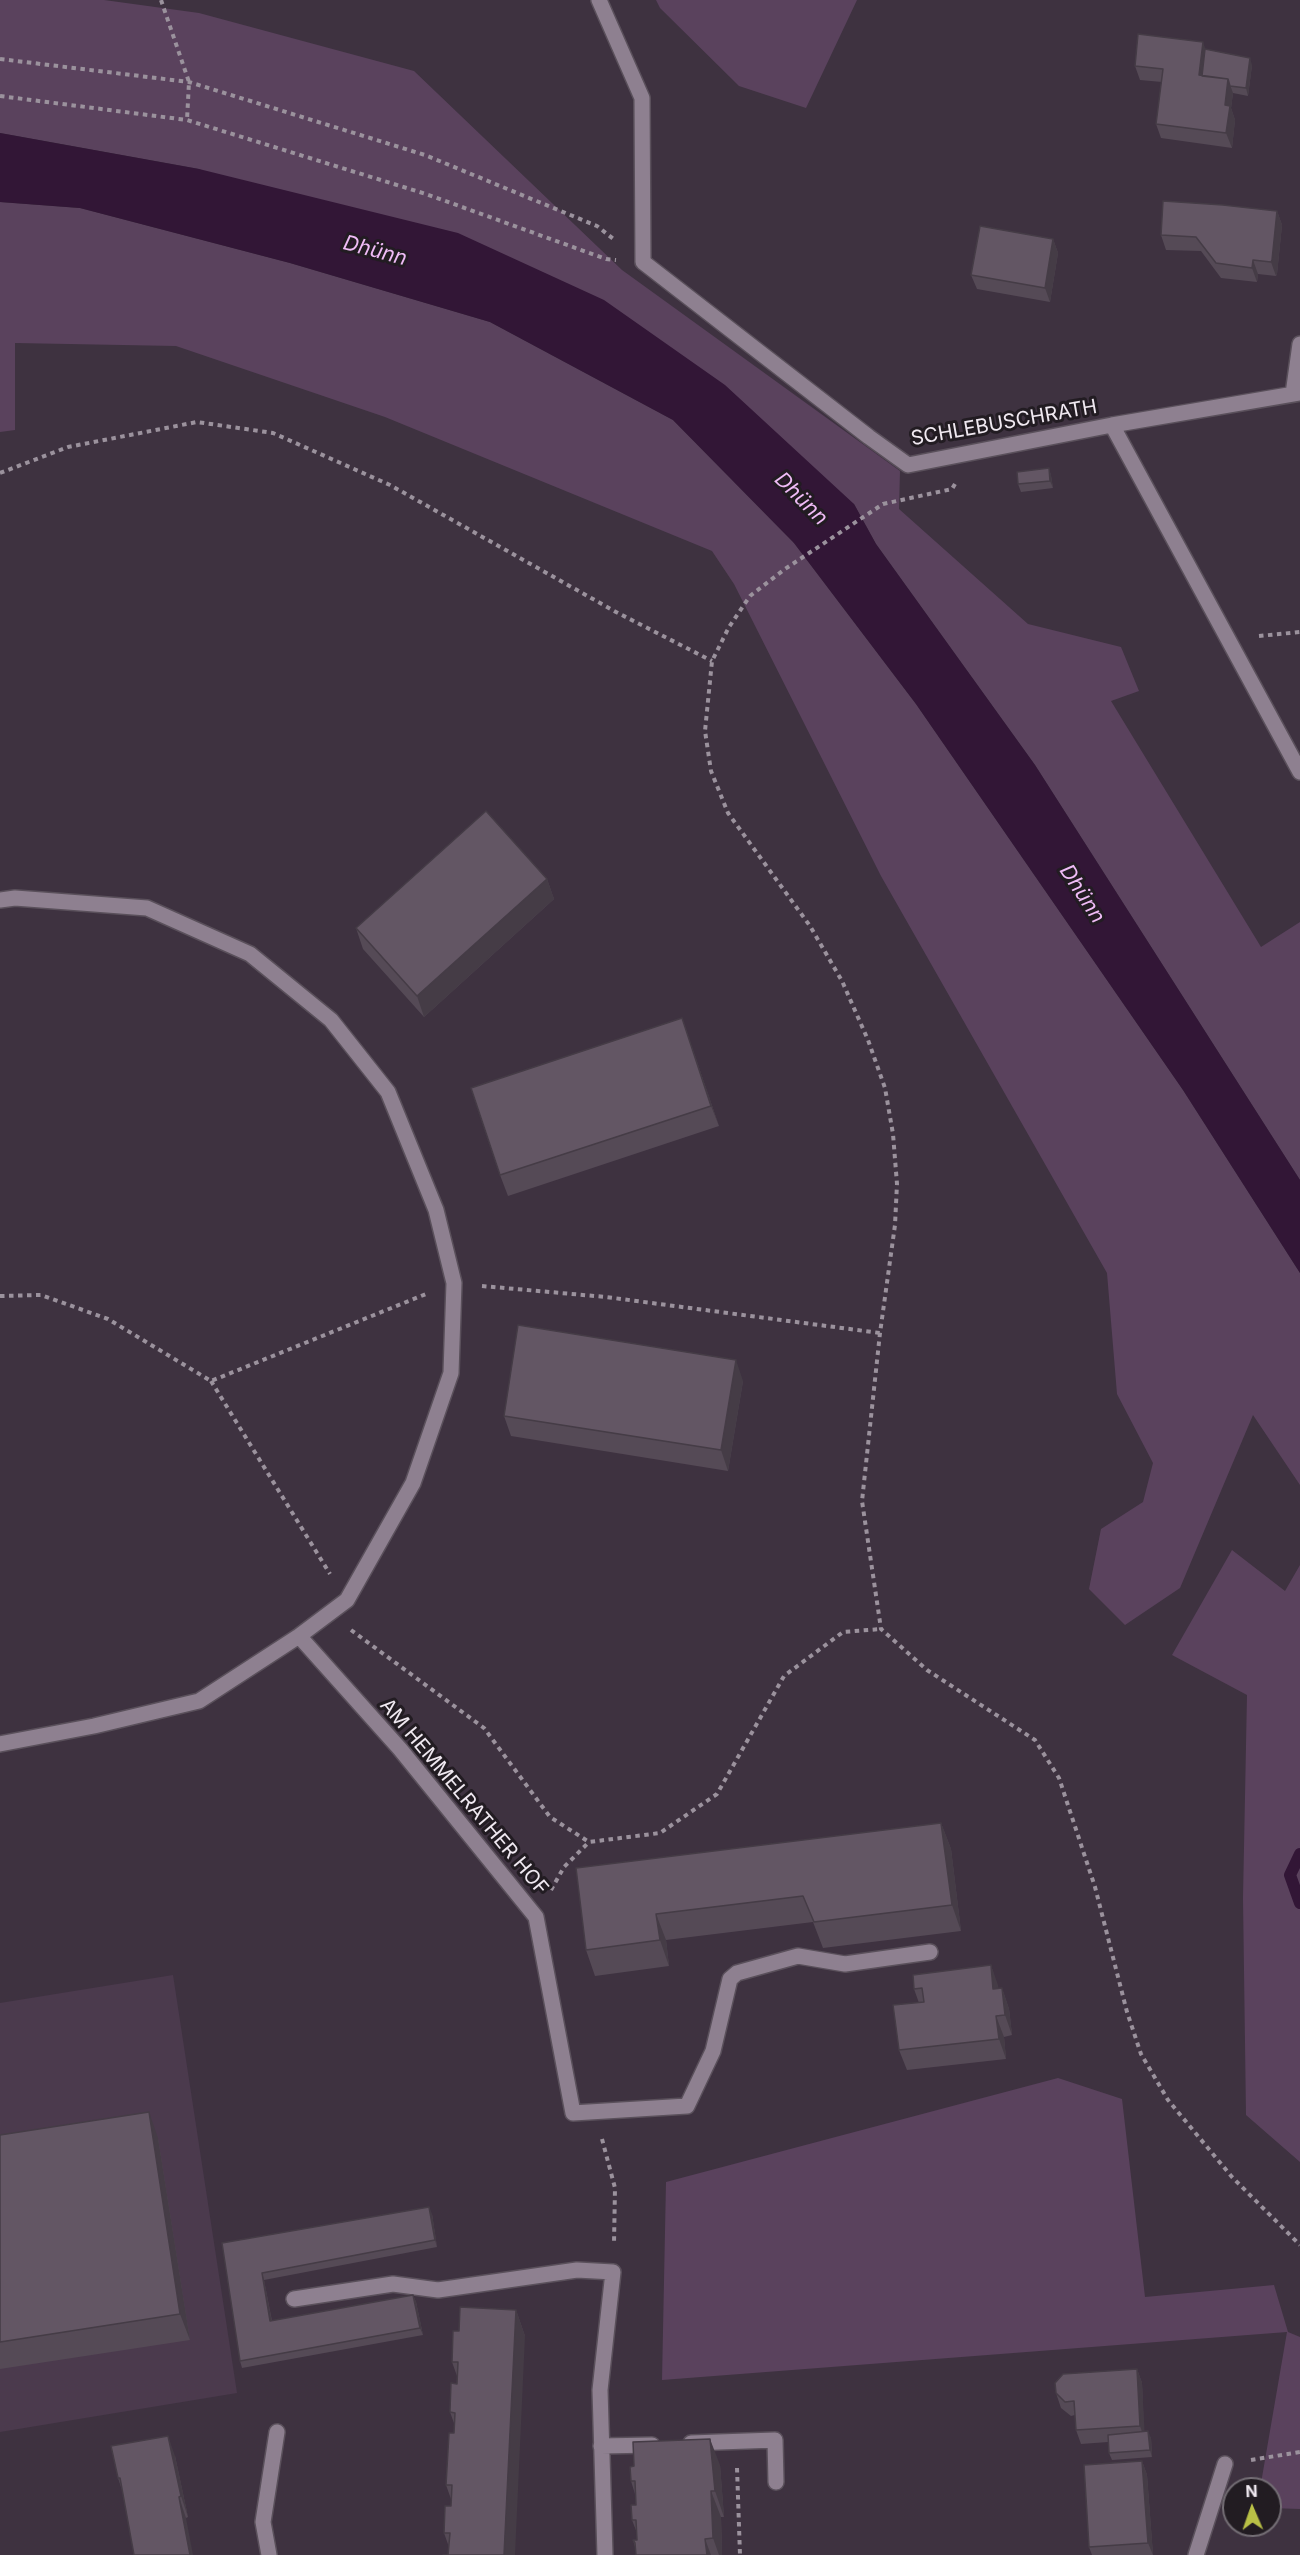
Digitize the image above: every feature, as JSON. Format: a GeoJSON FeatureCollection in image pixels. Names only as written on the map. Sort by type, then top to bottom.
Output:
{"type":"FeatureCollection","features":[{"type":"Feature","properties":{"kind":"street"},"geometry":{"type":"LineString","coordinates":[[599,0],[642,98],[644,262]]}},
{"type":"Feature","properties":{"kind":"street","name":"SCHLEBUSCHRATH"},"geometry":{"type":"LineString","coordinates":[[644,262],[908,465],[1112,425],[1297,394],[1300,344]]}},
{"type":"Feature","properties":{"kind":"street"},"geometry":{"type":"LineString","coordinates":[[1112,425],[1300,772]]}},
{"type":"Feature","properties":{"kind":"street"},"geometry":{"type":"LineString","coordinates":[[0,900],[15,898],[147,908],[250,954],[331,1020],[388,1092],[436,1210],[454,1283],[451,1373],[413,1483],[346,1599],[330,1614],[199,1701],[94,1726],[0,1744]]}},
{"type":"Feature","properties":{"kind":"street","name":"AM HEMMELRATHER HOF"},"geometry":{"type":"LineString","coordinates":[[298,1636],[400,1749],[536,1917],[573,2113]]}},
{"type":"Feature","properties":{"kind":"street"},"geometry":{"type":"LineString","coordinates":[[573,2113],[687,2106],[713,2051],[730,1979],[737,1973],[798,1956],[845,1964],[930,1952]]}},
{"type":"Feature","properties":{"kind":"street"},"geometry":{"type":"LineString","coordinates":[[294,2299],[393,2284],[438,2290],[577,2270],[613,2272],[600,2390],[605,2555]]}},
{"type":"Feature","properties":{"kind":"street"},"geometry":{"type":"LineString","coordinates":[[269,2555],[263,2522],[277,2432]]}},
{"type":"Feature","properties":{"kind":"street"},"geometry":{"type":"LineString","coordinates":[[602,2446],[775,2440],[776,2482]]}},
{"type":"Feature","properties":{"kind":"street"},"geometry":{"type":"LineString","coordinates":[[1196,2555],[1225,2464]]}},
{"type":"Feature","properties":{"kind":"path"},"geometry":{"type":"LineString","coordinates":[[161,0],[189,82],[187,120]]}},
{"type":"Feature","properties":{"kind":"path"},"geometry":{"type":"LineString","coordinates":[[0,59],[189,82],[425,155],[597,226],[644,262]]}},
{"type":"Feature","properties":{"kind":"path"},"geometry":{"type":"LineString","coordinates":[[0,96],[187,120],[426,194],[606,259],[644,262]]}},
{"type":"Feature","properties":{"kind":"path"},"geometry":{"type":"LineString","coordinates":[[0,473],[68,447],[197,422],[273,433],[390,485],[616,612],[712,661]]}},
{"type":"Feature","properties":{"kind":"path"},"geometry":{"type":"LineString","coordinates":[[883,504],[785,569],[750,596],[729,627],[712,661],[705,731],[711,771],[728,813],[810,926],[842,981],[868,1040],[885,1088],[893,1134],[897,1184],[895,1226],[862,1501],[881,1629],[927,1670],[1035,1740],[1059,1778],[1095,1887],[1141,2054],[1168,2100],[1232,2177],[1300,2245]]}},
{"type":"Feature","properties":{"kind":"path"},"geometry":{"type":"LineString","coordinates":[[1228,639],[1300,632]]}},
{"type":"Feature","properties":{"kind":"path"},"geometry":{"type":"LineString","coordinates":[[211,1381],[346,1599]]}},
{"type":"Feature","properties":{"kind":"path"},"geometry":{"type":"LineString","coordinates":[[330,1614],[484,1728],[550,1817],[589,1842]]}},
{"type":"Feature","properties":{"kind":"path"},"geometry":{"type":"LineString","coordinates":[[536,1917],[564,1867],[589,1842],[660,1833],[717,1794],[784,1676],[843,1632],[881,1629]]}},
{"type":"Feature","properties":{"kind":"path"},"geometry":{"type":"LineString","coordinates":[[573,2113],[601,2135],[615,2188],[613,2272]]}},
{"type":"Feature","properties":{"kind":"path"},"geometry":{"type":"LineString","coordinates":[[1225,2464],[1300,2452]]}},
{"type":"Feature","properties":{"kind":"path"},"geometry":{"type":"LineString","coordinates":[[737,2464],[740,2555]]}},
{"type":"Feature","properties":{"kind":"shaded area"},"geometry":{"type":"Polygon","coordinates":[[[0,0],[104,0],[199,13],[414,71],[622,270],[900,471],[899,509],[1028,624],[1121,647],[1139,691],[1111,701],[1261,947],[1300,922],[1300,1180],[1035,765],[876,544],[854,504],[199,169],[0,133],[0,0]]]}},
{"type":"Feature","properties":{"kind":"shaded area"},"geometry":{"type":"Polygon","coordinates":[[[656,0],[857,0],[806,108],[739,86],[660,8],[656,0]]]}},
{"type":"Feature","properties":{"kind":"shaded area"},"geometry":{"type":"Polygon","coordinates":[[[0,202],[80,208],[290,263],[490,322],[673,420],[794,543],[916,704],[1183,1090],[1300,1273],[1300,1485],[1253,1415],[1180,1588],[1125,1625],[1089,1589],[1101,1529],[1143,1502],[1153,1463],[1117,1394],[1107,1273],[881,876],[734,584],[712,551],[385,417],[176,346],[15,343],[15,430],[0,432],[0,202]]]}},
{"type":"Feature","properties":{"kind":"shaded area"},"geometry":{"type":"Polygon","coordinates":[[[1232,1550],[1285,1591],[1300,1565],[1300,2162],[1246,2115],[1243,1898],[1247,1695],[1172,1655],[1232,1550]]]}},
{"type":"Feature","properties":{"kind":"shaded area"},"geometry":{"type":"Polygon","coordinates":[[[173,1975],[237,2393],[0,2432],[0,2003],[173,1975]]]}},
{"type":"Feature","properties":{"kind":"shaded area"},"geometry":{"type":"Polygon","coordinates":[[[1058,2078],[1122,2099],[1145,2297],[1274,2285],[1288,2332],[1300,2337],[1300,2509],[1282,2508],[1282,2477],[1262,2477],[1287,2332],[662,2380],[666,2182],[1058,2078]]]}},
{"type":"Feature","properties":{"kind":"water","name":"Dhünn"},"geometry":{"type":"Polygon","coordinates":[[[0,133],[199,169],[458,233],[604,300],[725,385],[854,504],[876,544],[1035,765],[1300,1180],[1300,1273],[1183,1090],[916,704],[794,543],[673,420],[490,322],[290,263],[80,208],[0,202],[0,133]]]}},
{"type":"Feature","properties":{"kind":"building"},"geometry":{"type":"Polygon","coordinates":[[[1138,34],[1203,42],[1199,75],[1228,79],[1225,105],[1230,106],[1226,133],[1156,124],[1163,69],[1135,66],[1138,34]]]}},
{"type":"Feature","properties":{"kind":"building"},"geometry":{"type":"Polygon","coordinates":[[[1205,49],[1250,58],[1246,88],[1230,86],[1228,79],[1202,76],[1205,49]]]}},
{"type":"Feature","properties":{"kind":"building"},"geometry":{"type":"Polygon","coordinates":[[[1163,201],[1277,211],[1271,262],[1253,260],[1252,268],[1216,263],[1196,237],[1161,235],[1163,201]]]}},
{"type":"Feature","properties":{"kind":"building"},"geometry":{"type":"Polygon","coordinates":[[[980,226],[1053,239],[1045,288],[971,275],[980,226]]]}},
{"type":"Feature","properties":{"kind":"building"},"geometry":{"type":"Polygon","coordinates":[[[1049,468],[1050,481],[1018,484],[1017,472],[1049,468]]]}},
{"type":"Feature","properties":{"kind":"building"},"geometry":{"type":"Polygon","coordinates":[[[486,811],[547,879],[417,996],[356,928],[486,811]]]}},
{"type":"Feature","properties":{"kind":"building"},"geometry":{"type":"Polygon","coordinates":[[[682,1018],[711,1106],[500,1175],[471,1088],[682,1018]]]}},
{"type":"Feature","properties":{"kind":"building"},"geometry":{"type":"Polygon","coordinates":[[[518,1325],[736,1360],[721,1450],[504,1416],[518,1325]]]}},
{"type":"Feature","properties":{"kind":"building"},"geometry":{"type":"Polygon","coordinates":[[[941,1823],[952,1905],[814,1922],[803,1896],[656,1914],[660,1940],[586,1950],[576,1868],[941,1823]]]}},
{"type":"Feature","properties":{"kind":"building"},"geometry":{"type":"Polygon","coordinates":[[[991,1965],[993,1989],[1002,1988],[1005,2015],[996,2016],[999,2039],[899,2050],[893,2005],[924,2002],[922,1988],[914,1989],[913,1975],[991,1965]]]}},
{"type":"Feature","properties":{"kind":"building"},"geometry":{"type":"Polygon","coordinates":[[[149,2112],[180,2314],[0,2342],[0,2135],[149,2112]]]}},
{"type":"Feature","properties":{"kind":"building"},"geometry":{"type":"Polygon","coordinates":[[[429,2207],[435,2240],[262,2273],[270,2321],[413,2295],[420,2328],[240,2361],[222,2243],[429,2207]]]}},
{"type":"Feature","properties":{"kind":"building"},"geometry":{"type":"Polygon","coordinates":[[[460,2307],[516,2310],[504,2555],[448,2555],[450,2533],[444,2533],[445,2506],[451,2506],[452,2485],[446,2485],[449,2433],[454,2433],[455,2413],[450,2412],[451,2383],[457,2384],[458,2362],[452,2362],[453,2331],[459,2331],[460,2307]]]}},
{"type":"Feature","properties":{"kind":"building"},"geometry":{"type":"Polygon","coordinates":[[[1137,2369],[1140,2426],[1076,2430],[1074,2401],[1065,2402],[1056,2393],[1055,2383],[1063,2374],[1137,2369]]]}},
{"type":"Feature","properties":{"kind":"building"},"geometry":{"type":"Polygon","coordinates":[[[1148,2431],[1150,2450],[1109,2453],[1108,2435],[1148,2431]]]}},
{"type":"Feature","properties":{"kind":"building"},"geometry":{"type":"Polygon","coordinates":[[[168,2436],[181,2496],[179,2497],[190,2555],[134,2555],[120,2478],[118,2478],[111,2446],[168,2436]]]}},
{"type":"Feature","properties":{"kind":"building"},"geometry":{"type":"Polygon","coordinates":[[[710,2439],[715,2491],[711,2491],[713,2538],[705,2539],[707,2555],[636,2555],[633,2540],[637,2540],[636,2520],[632,2520],[631,2505],[636,2505],[635,2481],[631,2481],[630,2467],[634,2466],[633,2442],[710,2439]]]}},
{"type":"Feature","properties":{"kind":"building"},"geometry":{"type":"Polygon","coordinates":[[[1142,2461],[1148,2543],[1089,2547],[1084,2465],[1142,2461]]]}},
{"type":"Feature","properties":{"kind":"waterway"},"geometry":{"type":"LineString","coordinates":[[1300,1854],[1290,1875],[1300,1903]]}}]}
